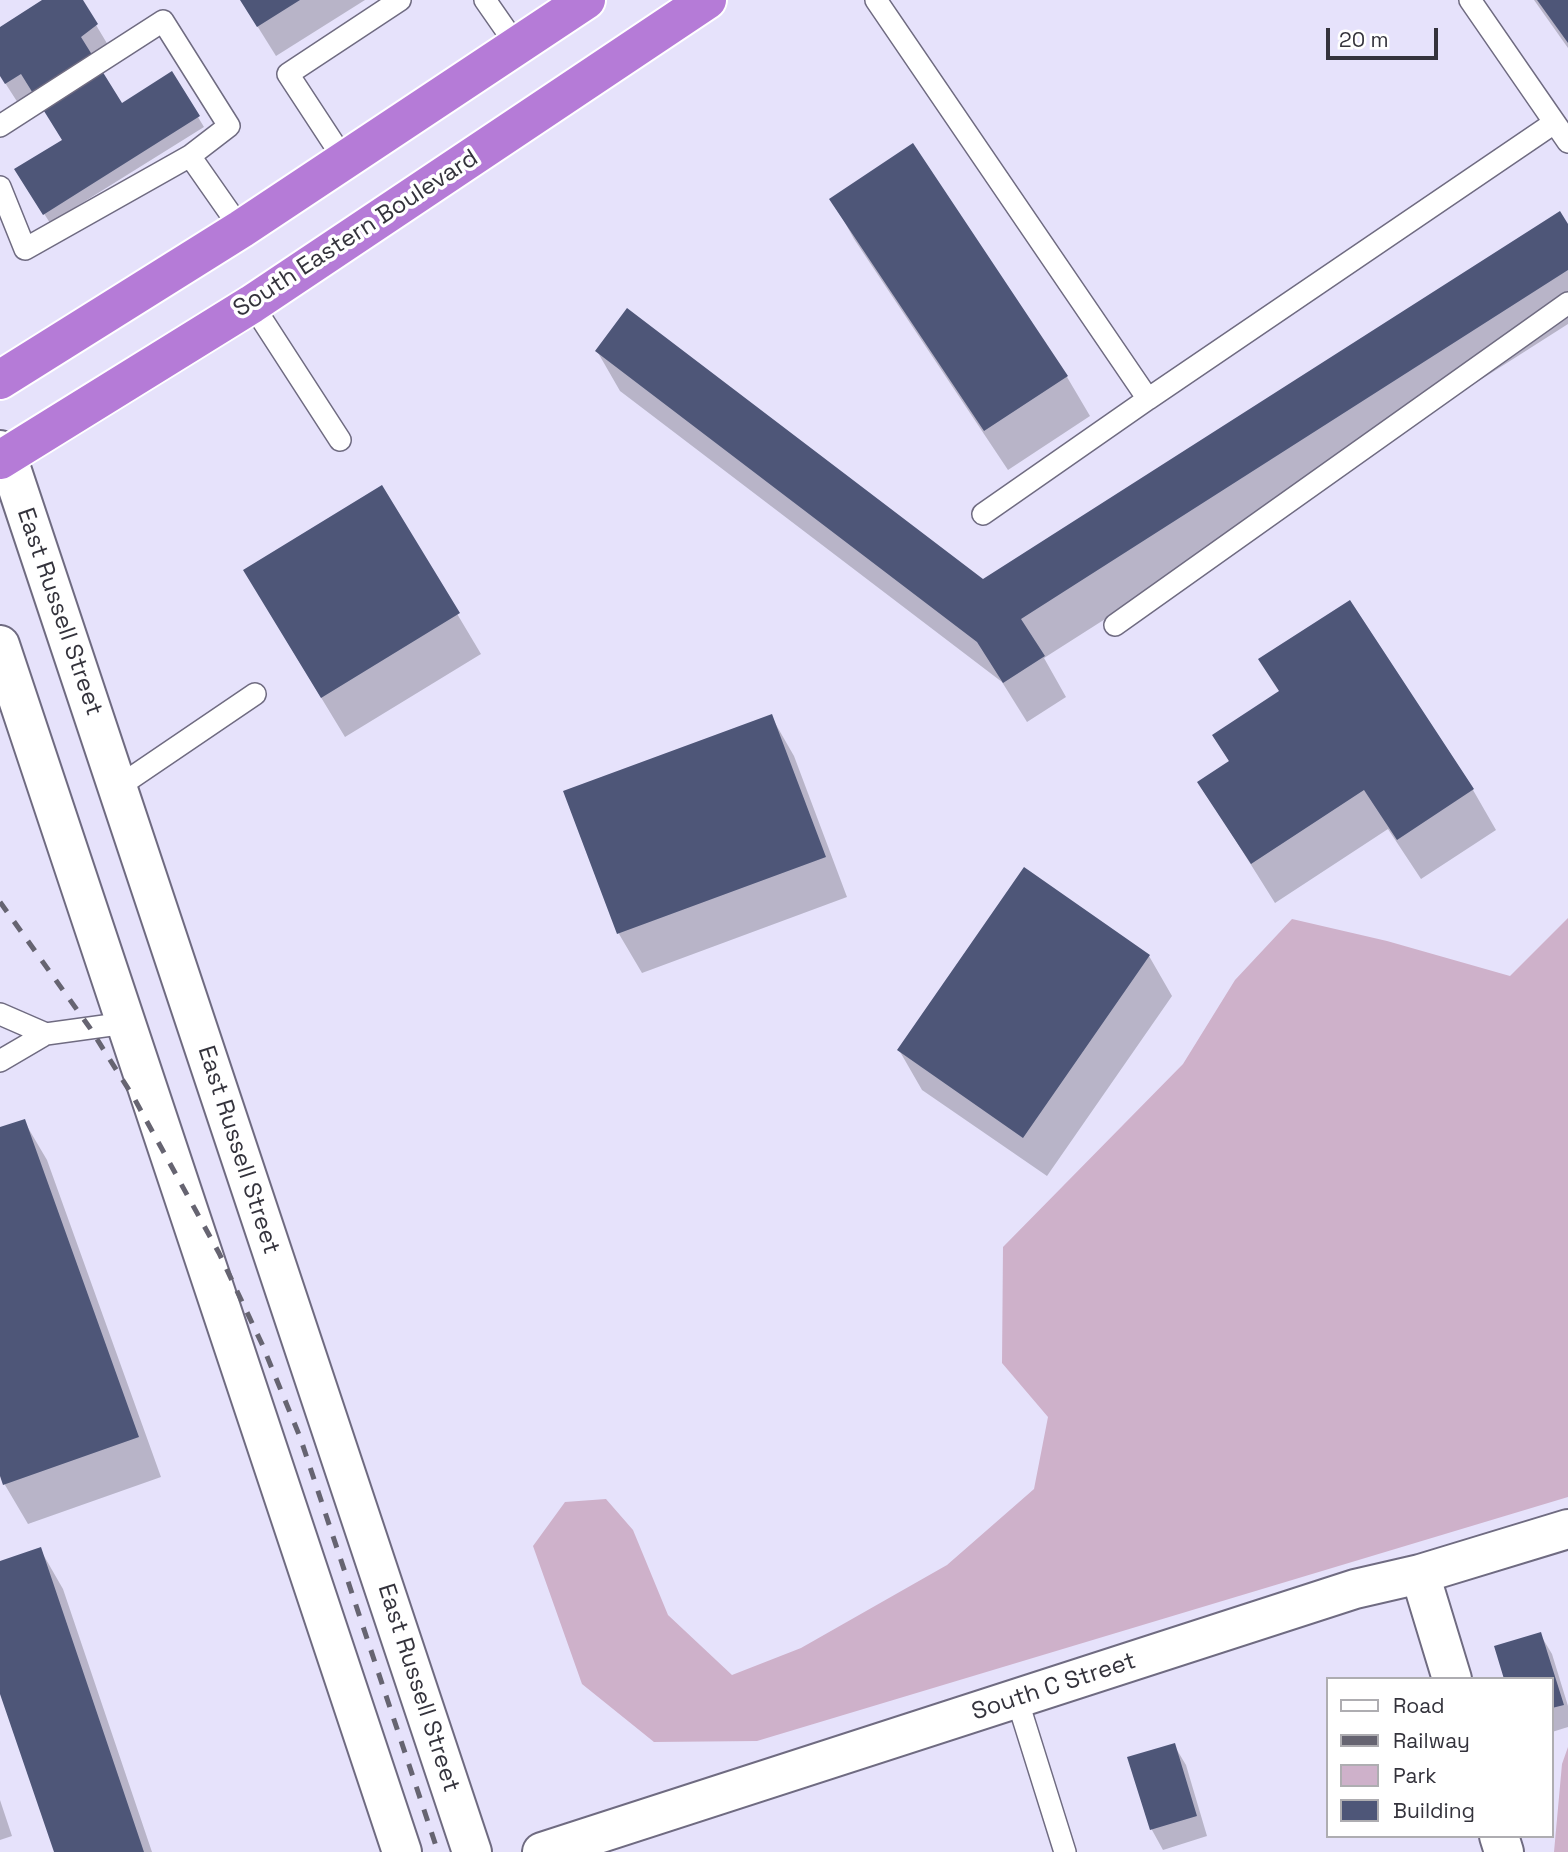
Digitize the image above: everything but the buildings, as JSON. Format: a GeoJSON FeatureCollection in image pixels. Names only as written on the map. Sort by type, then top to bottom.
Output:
{"type":"FeatureCollection","features":[{"type":"Feature","properties":{"kind":"highway"},"geometry":{"type":"LineString","coordinates":[[0,380],[242,229],[586,0]]}},
{"type":"Feature","properties":{"kind":"highway","name":"South Eastern Boulevard"},"geometry":{"type":"LineString","coordinates":[[2,455],[252,304],[708,0]]}},
{"type":"Feature","properties":{"kind":"main road","name":"East Russell Street"},"geometry":{"type":"LineString","coordinates":[[2,455],[118,787],[472,1852]]}},
{"type":"Feature","properties":{"kind":"main road"},"geometry":{"type":"LineString","coordinates":[[0,645],[402,1852]]}},
{"type":"Feature","properties":{"kind":"main road","name":"South C Street"},"geometry":{"type":"LineString","coordinates":[[542,1852],[1355,1589],[1420,1574],[1568,1529]]}},
{"type":"Feature","properties":{"kind":"main road"},"geometry":{"type":"LineString","coordinates":[[1420,1574],[1451,1677]]}},
{"type":"Feature","properties":{"kind":"lane"},"geometry":{"type":"LineString","coordinates":[[345,161],[288,74],[400,0]]}},
{"type":"Feature","properties":{"kind":"lane"},"geometry":{"type":"LineString","coordinates":[[485,0],[517,46]]}},
{"type":"Feature","properties":{"kind":"lane"},"geometry":{"type":"LineString","coordinates":[[876,0],[1149,399]]}},
{"type":"Feature","properties":{"kind":"lane"},"geometry":{"type":"LineString","coordinates":[[1470,0],[1568,142]]}},
{"type":"Feature","properties":{"kind":"lane"},"geometry":{"type":"LineString","coordinates":[[0,126],[163,21],[229,126],[190,156],[25,249],[8,230],[0,187]]}},
{"type":"Feature","properties":{"kind":"lane"},"geometry":{"type":"LineString","coordinates":[[983,514],[1555,123]]}},
{"type":"Feature","properties":{"kind":"lane"},"geometry":{"type":"LineString","coordinates":[[190,156],[242,229]]}},
{"type":"Feature","properties":{"kind":"lane"},"geometry":{"type":"LineString","coordinates":[[1115,625],[1568,303]]}},
{"type":"Feature","properties":{"kind":"lane"},"geometry":{"type":"LineString","coordinates":[[252,304],[340,440]]}},
{"type":"Feature","properties":{"kind":"lane"},"geometry":{"type":"LineString","coordinates":[[118,787],[255,694]]}},
{"type":"Feature","properties":{"kind":"lane"},"geometry":{"type":"LineString","coordinates":[[0,1014],[46,1034]]}},
{"type":"Feature","properties":{"kind":"lane"},"geometry":{"type":"LineString","coordinates":[[0,1061],[46,1034],[126,1023]]}},
{"type":"Feature","properties":{"kind":"lane"},"geometry":{"type":"LineString","coordinates":[[1017,1699],[1065,1852]]}},
{"type":"Feature","properties":{"kind":"green space"},"geometry":{"type":"Polygon","coordinates":[[[1568,918],[1568,1497],[757,1741],[654,1742],[582,1684],[533,1546],[565,1502],[606,1499],[633,1530],[668,1615],[732,1675],[801,1648],[947,1565],[1034,1489],[1048,1417],[1002,1363],[1003,1247],[1183,1064],[1235,980],[1292,919],[1387,941],[1510,976],[1568,918]]]}},
{"type":"Feature","properties":{"kind":"green space"},"geometry":{"type":"Polygon","coordinates":[[[1568,1747],[1568,1852],[1554,1852],[1562,1764],[1568,1747]]]}},
{"type":"Feature","properties":{"kind":"railway"},"geometry":{"type":"LineString","coordinates":[[0,902],[90,1028],[134,1098],[219,1253],[262,1344],[300,1437],[438,1852]]}}]}
